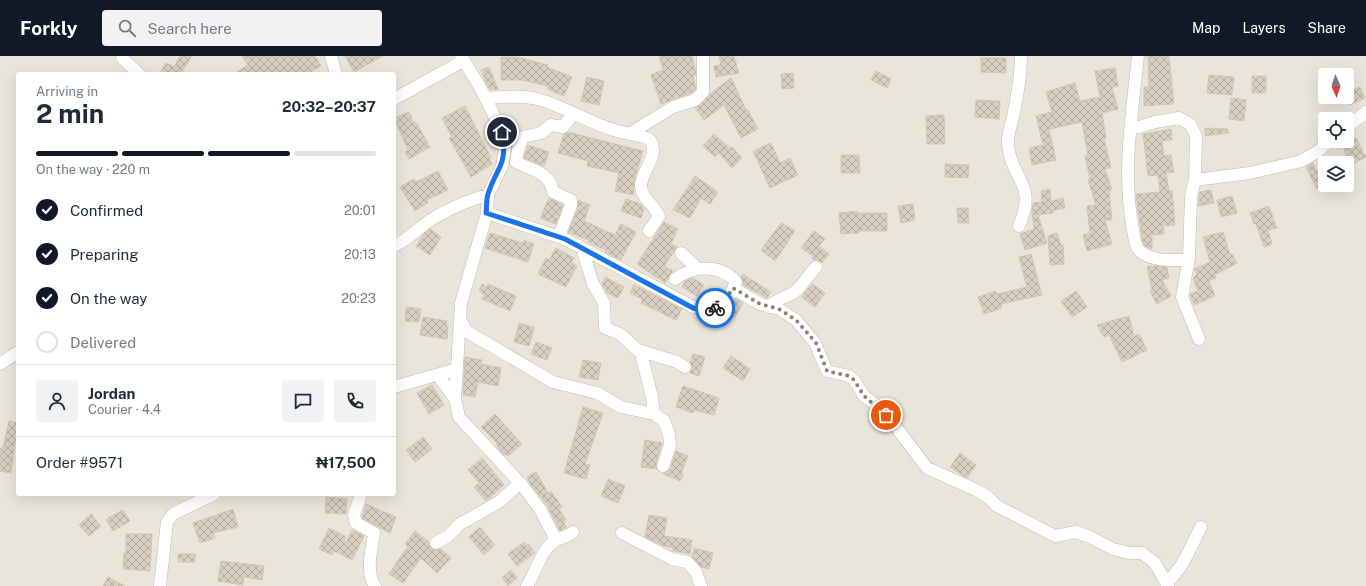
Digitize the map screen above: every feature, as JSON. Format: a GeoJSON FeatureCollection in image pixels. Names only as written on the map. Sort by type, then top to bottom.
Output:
{"type":"FeatureCollection","features":[{"type":"Feature","properties":{"kind":"street"},"geometry":{"type":"LineString","coordinates":[[331,56],[335,72]]}},
{"type":"Feature","properties":{"kind":"street"},"geometry":{"type":"LineString","coordinates":[[629,134],[673,107],[695,100],[703,92],[703,56]]}},
{"type":"Feature","properties":{"kind":"street"},"geometry":{"type":"LineString","coordinates":[[1019,226],[1025,211],[1026,196],[1020,177],[1009,153],[1008,142],[1018,90],[1021,56]]}},
{"type":"Feature","properties":{"kind":"street"},"geometry":{"type":"LineString","coordinates":[[1138,56],[1130,127],[1127,188],[1131,221],[1138,249],[1145,255],[1161,259],[1189,260]]}},
{"type":"Feature","properties":{"kind":"street"},"geometry":{"type":"LineString","coordinates":[[122,58],[137,72]]}},
{"type":"Feature","properties":{"kind":"street"},"geometry":{"type":"LineString","coordinates":[[396,98],[462,58],[486,98],[502,132],[505,149],[502,166],[488,195],[486,213],[461,303],[455,399],[459,417],[520,483],[540,509],[556,540]]}},
{"type":"Feature","properties":{"kind":"street"},"geometry":{"type":"LineString","coordinates":[[486,98],[518,97],[538,99],[612,130],[647,137],[651,141],[653,150],[641,185],[645,197],[656,210],[658,216],[649,231]]}},
{"type":"Feature","properties":{"kind":"street"},"geometry":{"type":"LineString","coordinates":[[1354,121],[1366,112]]}},
{"type":"Feature","properties":{"kind":"street"},"geometry":{"type":"LineString","coordinates":[[559,236],[571,205],[571,200],[553,192],[552,185],[538,170],[516,162],[518,150],[523,137],[541,134],[551,125],[563,126],[573,114]]}},
{"type":"Feature","properties":{"kind":"street"},"geometry":{"type":"LineString","coordinates":[[1130,127],[1139,127],[1154,122],[1179,118],[1190,124],[1196,136],[1194,180],[1191,196],[1189,260],[1182,297],[1198,339]]}},
{"type":"Feature","properties":{"kind":"street"},"geometry":{"type":"LineString","coordinates":[[1194,180],[1250,173],[1301,161],[1322,148]]}},
{"type":"Feature","properties":{"kind":"street"},"geometry":{"type":"LineString","coordinates":[[396,245],[411,236],[425,224],[466,203],[488,195]]}},
{"type":"Feature","properties":{"kind":"street"},"geometry":{"type":"LineString","coordinates":[[486,213],[559,236],[693,308],[712,310],[719,307],[736,282],[713,268],[697,268],[675,279]]}},
{"type":"Feature","properties":{"kind":"street"},"geometry":{"type":"LineString","coordinates":[[582,248],[593,284],[604,303],[605,328],[620,334],[641,353],[652,397],[654,414]]}},
{"type":"Feature","properties":{"kind":"street"},"geometry":{"type":"LineString","coordinates":[[681,253],[697,268]]}},
{"type":"Feature","properties":{"kind":"street"},"geometry":{"type":"LineString","coordinates":[[768,307],[778,299],[792,293],[802,285],[816,267]]}},
{"type":"Feature","properties":{"kind":"street"},"geometry":{"type":"LineString","coordinates":[[733,288],[768,307],[779,309],[796,320],[816,343],[827,371],[849,376],[854,380],[864,396],[879,407],[893,423],[927,468],[976,490],[988,497],[997,506],[1054,536],[1076,532],[1090,537],[1113,549],[1129,553],[1142,552],[1155,563],[1167,584],[1182,565],[1201,527]]}},
{"type":"Feature","properties":{"kind":"street"},"geometry":{"type":"LineString","coordinates":[[460,319],[466,331],[553,382],[597,393],[621,407],[654,414],[664,421],[669,434],[670,445],[663,466]]}},
{"type":"Feature","properties":{"kind":"street"},"geometry":{"type":"LineString","coordinates":[[638,350],[677,362],[685,367]]}},
{"type":"Feature","properties":{"kind":"street"},"geometry":{"type":"LineString","coordinates":[[0,364],[16,353]]}},
{"type":"Feature","properties":{"kind":"street"},"geometry":{"type":"LineString","coordinates":[[396,386],[418,379],[438,375],[457,368]]}},
{"type":"Feature","properties":{"kind":"street"},"geometry":{"type":"LineString","coordinates":[[438,375],[455,399]]}},
{"type":"Feature","properties":{"kind":"street"},"geometry":{"type":"LineString","coordinates":[[436,543],[448,536],[460,524],[498,502],[520,483]]}},
{"type":"Feature","properties":{"kind":"street"},"geometry":{"type":"LineString","coordinates":[[160,586],[167,522],[173,514],[210,496]]}},
{"type":"Feature","properties":{"kind":"street"},"geometry":{"type":"LineString","coordinates":[[360,496],[354,515],[356,523],[374,533],[370,575],[375,586]]}},
{"type":"Feature","properties":{"kind":"street"},"geometry":{"type":"LineString","coordinates":[[527,586],[540,561],[556,540],[567,537],[573,532]]}},
{"type":"Feature","properties":{"kind":"street"},"geometry":{"type":"LineString","coordinates":[[622,533],[672,559],[687,562],[696,572],[701,586]]}},
{"type":"Feature","properties":{"kind":"shaded area"},"geometry":{"type":"Polygon","coordinates":[[[0,56],[1366,56],[1366,586],[0,586],[0,56]]]}},
{"type":"Feature","properties":{"kind":"building"},"geometry":{"type":"Polygon","coordinates":[[[180,56],[192,56],[182,72],[160,72],[166,63],[174,67],[180,56]]]}},
{"type":"Feature","properties":{"kind":"building"},"geometry":{"type":"Polygon","coordinates":[[[242,56],[315,56],[321,66],[310,72],[237,72],[248,65],[242,56]]]}},
{"type":"Feature","properties":{"kind":"building"},"geometry":{"type":"Polygon","coordinates":[[[345,56],[383,56],[354,72],[345,56]]]}},
{"type":"Feature","properties":{"kind":"building"},"geometry":{"type":"Polygon","coordinates":[[[659,56],[692,56],[696,72],[696,75],[693,75],[696,89],[691,93],[661,104],[651,75],[663,70],[659,56]]]}},
{"type":"Feature","properties":{"kind":"building"},"geometry":{"type":"Polygon","coordinates":[[[719,56],[734,56],[739,73],[716,77],[714,66],[721,65],[719,56]]]}},
{"type":"Feature","properties":{"kind":"building"},"geometry":{"type":"Polygon","coordinates":[[[1148,56],[1169,56],[1174,104],[1144,106],[1144,87],[1149,87],[1148,56]]]}},
{"type":"Feature","properties":{"kind":"building"},"geometry":{"type":"Polygon","coordinates":[[[501,57],[517,57],[548,65],[547,67],[572,77],[564,96],[547,89],[548,86],[522,80],[501,80],[501,57]]]}},
{"type":"Feature","properties":{"kind":"building"},"geometry":{"type":"Polygon","coordinates":[[[981,58],[1006,58],[1006,73],[981,72],[981,58]]]}},
{"type":"Feature","properties":{"kind":"building"},"geometry":{"type":"Polygon","coordinates":[[[489,67],[498,89],[490,90],[481,70],[489,67]]]}},
{"type":"Feature","properties":{"kind":"building"},"geometry":{"type":"Polygon","coordinates":[[[1115,68],[1118,86],[1112,87],[1118,109],[1102,113],[1106,138],[1104,139],[1111,167],[1105,169],[1112,190],[1109,191],[1112,220],[1105,220],[1112,244],[1087,251],[1083,235],[1090,233],[1087,206],[1096,205],[1088,180],[1090,179],[1085,156],[1088,156],[1082,122],[1049,129],[1056,160],[1032,165],[1029,148],[1043,145],[1036,116],[1052,112],[1046,92],[1075,83],[1080,101],[1100,97],[1095,71],[1115,68]]]}},
{"type":"Feature","properties":{"kind":"building"},"geometry":{"type":"Polygon","coordinates":[[[876,71],[891,79],[887,88],[871,80],[876,71]]]}},
{"type":"Feature","properties":{"kind":"building"},"geometry":{"type":"Polygon","coordinates":[[[793,73],[794,88],[782,89],[781,74],[793,73]]]}},
{"type":"Feature","properties":{"kind":"building"},"geometry":{"type":"Polygon","coordinates":[[[1209,75],[1234,77],[1232,95],[1207,93],[1209,75]]]}},
{"type":"Feature","properties":{"kind":"building"},"geometry":{"type":"Polygon","coordinates":[[[1252,76],[1266,76],[1266,93],[1252,93],[1252,76]]]}},
{"type":"Feature","properties":{"kind":"building"},"geometry":{"type":"Polygon","coordinates":[[[587,77],[604,81],[599,105],[581,101],[587,77]]]}},
{"type":"Feature","properties":{"kind":"building"},"geometry":{"type":"Polygon","coordinates":[[[731,78],[746,110],[748,110],[758,129],[741,138],[724,105],[704,120],[695,108],[731,78]]]}},
{"type":"Feature","properties":{"kind":"building"},"geometry":{"type":"Polygon","coordinates":[[[1360,87],[1365,98],[1354,103],[1354,90],[1360,87]]]}},
{"type":"Feature","properties":{"kind":"building"},"geometry":{"type":"Polygon","coordinates":[[[1231,98],[1246,100],[1244,121],[1229,119],[1231,98]]]}},
{"type":"Feature","properties":{"kind":"building"},"geometry":{"type":"Polygon","coordinates":[[[976,100],[1000,101],[999,119],[975,117],[976,100]]]}},
{"type":"Feature","properties":{"kind":"building"},"geometry":{"type":"Polygon","coordinates":[[[465,106],[491,158],[489,159],[492,164],[471,177],[449,138],[452,137],[442,118],[465,106]]]}},
{"type":"Feature","properties":{"kind":"building"},"geometry":{"type":"Polygon","coordinates":[[[409,112],[414,123],[416,122],[430,147],[409,159],[405,152],[408,150],[396,123],[396,117],[409,112]]]}},
{"type":"Feature","properties":{"kind":"building"},"geometry":{"type":"Polygon","coordinates":[[[944,115],[945,144],[927,144],[926,116],[944,115]]]}},
{"type":"Feature","properties":{"kind":"building"},"geometry":{"type":"Polygon","coordinates":[[[1205,128],[1228,129],[1228,133],[1205,136],[1205,128]]]}},
{"type":"Feature","properties":{"kind":"building"},"geometry":{"type":"Polygon","coordinates":[[[1171,129],[1172,140],[1162,141],[1164,156],[1171,155],[1174,172],[1166,173],[1169,191],[1172,190],[1175,225],[1163,226],[1164,234],[1152,235],[1152,248],[1150,249],[1144,245],[1142,239],[1136,194],[1160,192],[1158,175],[1148,176],[1143,134],[1171,129]]]}},
{"type":"Feature","properties":{"kind":"building"},"geometry":{"type":"Polygon","coordinates":[[[568,132],[643,151],[635,178],[633,195],[615,191],[619,173],[587,166],[588,161],[558,153],[564,134],[568,132]]]}},
{"type":"Feature","properties":{"kind":"building"},"geometry":{"type":"Polygon","coordinates":[[[714,134],[730,148],[732,147],[742,158],[732,168],[719,153],[715,157],[703,146],[714,134]]]}},
{"type":"Feature","properties":{"kind":"building"},"geometry":{"type":"Polygon","coordinates":[[[1356,138],[1366,157],[1354,163],[1354,156],[1347,156],[1343,148],[1354,148],[1354,139],[1356,138]]]}},
{"type":"Feature","properties":{"kind":"building"},"geometry":{"type":"Polygon","coordinates":[[[771,143],[780,163],[790,158],[798,175],[770,188],[753,151],[771,143]]]}},
{"type":"Feature","properties":{"kind":"building"},"geometry":{"type":"Polygon","coordinates":[[[528,145],[549,152],[544,166],[524,158],[528,145]]]}},
{"type":"Feature","properties":{"kind":"building"},"geometry":{"type":"Polygon","coordinates":[[[841,155],[859,155],[860,173],[841,173],[841,155]]]}},
{"type":"Feature","properties":{"kind":"building"},"geometry":{"type":"Polygon","coordinates":[[[1313,163],[1318,171],[1317,189],[1306,167],[1313,163]]]}},
{"type":"Feature","properties":{"kind":"building"},"geometry":{"type":"Polygon","coordinates":[[[945,164],[969,165],[968,178],[945,177],[945,164]]]}},
{"type":"Feature","properties":{"kind":"building"},"geometry":{"type":"Polygon","coordinates":[[[438,171],[448,190],[427,200],[428,203],[415,211],[400,187],[414,179],[416,182],[438,171]]]}},
{"type":"Feature","properties":{"kind":"building"},"geometry":{"type":"Polygon","coordinates":[[[695,176],[718,192],[710,204],[701,198],[690,218],[673,210],[695,176]]]}},
{"type":"Feature","properties":{"kind":"building"},"geometry":{"type":"Polygon","coordinates":[[[1050,189],[1051,201],[1063,198],[1065,208],[1052,211],[1053,213],[1038,215],[1047,243],[1025,250],[1020,234],[1034,229],[1032,212],[1033,203],[1042,202],[1041,191],[1050,189]]]}},
{"type":"Feature","properties":{"kind":"building"},"geometry":{"type":"Polygon","coordinates":[[[1211,190],[1214,203],[1198,206],[1200,192],[1211,190]]]}},
{"type":"Feature","properties":{"kind":"building"},"geometry":{"type":"Polygon","coordinates":[[[1232,196],[1237,213],[1221,217],[1217,200],[1232,196]]]}},
{"type":"Feature","properties":{"kind":"building"},"geometry":{"type":"Polygon","coordinates":[[[549,198],[563,205],[556,224],[540,218],[549,198]]]}},
{"type":"Feature","properties":{"kind":"building"},"geometry":{"type":"Polygon","coordinates":[[[626,199],[641,204],[644,209],[641,218],[621,211],[626,199]]]}},
{"type":"Feature","properties":{"kind":"building"},"geometry":{"type":"Polygon","coordinates":[[[578,200],[590,205],[584,221],[615,235],[621,224],[636,232],[621,260],[605,252],[606,250],[588,242],[588,240],[568,232],[578,208],[578,200]]]}},
{"type":"Feature","properties":{"kind":"building"},"geometry":{"type":"Polygon","coordinates":[[[913,204],[915,220],[901,223],[898,206],[913,204]]]}},
{"type":"Feature","properties":{"kind":"building"},"geometry":{"type":"Polygon","coordinates":[[[1269,206],[1277,228],[1268,230],[1272,244],[1264,247],[1256,224],[1254,224],[1250,213],[1269,206]]]}},
{"type":"Feature","properties":{"kind":"building"},"geometry":{"type":"Polygon","coordinates":[[[957,208],[968,208],[969,223],[958,223],[957,208]]]}},
{"type":"Feature","properties":{"kind":"building"},"geometry":{"type":"Polygon","coordinates":[[[857,211],[857,213],[887,213],[887,231],[859,231],[859,233],[841,234],[839,213],[857,211]]]}},
{"type":"Feature","properties":{"kind":"building"},"geometry":{"type":"Polygon","coordinates":[[[664,222],[678,229],[671,244],[677,247],[664,266],[673,271],[665,283],[637,264],[664,222]]]}},
{"type":"Feature","properties":{"kind":"building"},"geometry":{"type":"Polygon","coordinates":[[[781,223],[795,231],[775,261],[761,250],[781,223]]]}},
{"type":"Feature","properties":{"kind":"building"},"geometry":{"type":"Polygon","coordinates":[[[430,229],[441,237],[430,255],[416,246],[424,234],[430,229]]]}},
{"type":"Feature","properties":{"kind":"building"},"geometry":{"type":"Polygon","coordinates":[[[814,231],[825,239],[819,246],[829,254],[822,263],[814,260],[812,258],[813,256],[801,248],[814,231]]]}},
{"type":"Feature","properties":{"kind":"building"},"geometry":{"type":"Polygon","coordinates":[[[1223,232],[1230,255],[1232,254],[1237,263],[1215,275],[1216,278],[1209,281],[1215,296],[1194,305],[1190,294],[1198,291],[1193,278],[1197,274],[1194,269],[1210,262],[1203,237],[1223,232]]]}},
{"type":"Feature","properties":{"kind":"building"},"geometry":{"type":"Polygon","coordinates":[[[490,233],[523,243],[524,240],[534,244],[528,262],[485,248],[490,233]]]}},
{"type":"Feature","properties":{"kind":"building"},"geometry":{"type":"Polygon","coordinates":[[[1057,233],[1061,245],[1063,245],[1064,264],[1050,265],[1048,236],[1057,233]]]}},
{"type":"Feature","properties":{"kind":"building"},"geometry":{"type":"Polygon","coordinates":[[[556,248],[574,258],[571,263],[577,266],[566,287],[538,274],[546,258],[549,260],[556,248]]]}},
{"type":"Feature","properties":{"kind":"building"},"geometry":{"type":"Polygon","coordinates":[[[1031,254],[1042,295],[1001,304],[1002,308],[984,314],[978,297],[996,291],[997,294],[1027,287],[1019,257],[1031,254]]]}},
{"type":"Feature","properties":{"kind":"building"},"geometry":{"type":"Polygon","coordinates":[[[1147,267],[1167,267],[1169,278],[1162,280],[1171,296],[1157,304],[1150,291],[1152,290],[1147,267]]]}},
{"type":"Feature","properties":{"kind":"building"},"geometry":{"type":"Polygon","coordinates":[[[743,274],[771,292],[767,298],[743,285],[741,277],[743,274]]]}},
{"type":"Feature","properties":{"kind":"building"},"geometry":{"type":"Polygon","coordinates":[[[605,277],[624,287],[618,298],[607,293],[602,284],[605,277]]]}},
{"type":"Feature","properties":{"kind":"building"},"geometry":{"type":"Polygon","coordinates":[[[693,278],[704,285],[697,296],[682,287],[685,281],[693,278]]]}},
{"type":"Feature","properties":{"kind":"building"},"geometry":{"type":"Polygon","coordinates":[[[482,284],[487,287],[488,284],[516,296],[510,311],[482,299],[484,294],[479,291],[482,284]]]}},
{"type":"Feature","properties":{"kind":"building"},"geometry":{"type":"Polygon","coordinates":[[[812,284],[825,293],[815,307],[801,297],[812,284]]]}},
{"type":"Feature","properties":{"kind":"building"},"geometry":{"type":"Polygon","coordinates":[[[634,285],[682,309],[676,320],[641,303],[642,299],[630,293],[634,285]]]}},
{"type":"Feature","properties":{"kind":"building"},"geometry":{"type":"Polygon","coordinates":[[[1076,291],[1087,307],[1072,317],[1061,301],[1076,291]]]}},
{"type":"Feature","properties":{"kind":"building"},"geometry":{"type":"Polygon","coordinates":[[[736,299],[743,303],[735,317],[725,312],[736,299]]]}},
{"type":"Feature","properties":{"kind":"building"},"geometry":{"type":"Polygon","coordinates":[[[406,307],[421,309],[419,322],[405,321],[406,307]]]}},
{"type":"Feature","properties":{"kind":"building"},"geometry":{"type":"Polygon","coordinates":[[[1129,316],[1134,336],[1139,334],[1147,350],[1122,362],[1109,335],[1104,337],[1097,325],[1129,316]]]}},
{"type":"Feature","properties":{"kind":"building"},"geometry":{"type":"Polygon","coordinates":[[[423,317],[447,321],[447,339],[420,335],[423,317]]]}},
{"type":"Feature","properties":{"kind":"building"},"geometry":{"type":"Polygon","coordinates":[[[519,323],[534,327],[529,346],[514,342],[519,323]]]}},
{"type":"Feature","properties":{"kind":"building"},"geometry":{"type":"Polygon","coordinates":[[[536,342],[552,348],[547,360],[531,354],[536,342]]]}},
{"type":"Feature","properties":{"kind":"building"},"geometry":{"type":"Polygon","coordinates":[[[693,354],[705,357],[699,376],[690,373],[692,368],[690,362],[693,354]]]}},
{"type":"Feature","properties":{"kind":"building"},"geometry":{"type":"Polygon","coordinates":[[[731,356],[750,369],[743,381],[723,368],[731,356]]]}},
{"type":"Feature","properties":{"kind":"building"},"geometry":{"type":"Polygon","coordinates":[[[465,357],[482,360],[481,364],[501,368],[498,386],[478,382],[475,397],[463,395],[465,357]]]}},
{"type":"Feature","properties":{"kind":"building"},"geometry":{"type":"Polygon","coordinates":[[[583,360],[601,363],[598,380],[579,377],[583,360]]]}},
{"type":"Feature","properties":{"kind":"building"},"geometry":{"type":"Polygon","coordinates":[[[432,385],[444,405],[429,414],[417,393],[432,385]]]}},
{"type":"Feature","properties":{"kind":"building"},"geometry":{"type":"Polygon","coordinates":[[[683,386],[719,398],[714,415],[694,410],[693,413],[676,407],[683,386]]]}},
{"type":"Feature","properties":{"kind":"building"},"geometry":{"type":"Polygon","coordinates":[[[583,407],[603,413],[585,464],[590,465],[586,479],[564,473],[583,407]]]}},
{"type":"Feature","properties":{"kind":"building"},"geometry":{"type":"Polygon","coordinates":[[[495,414],[522,444],[508,456],[506,454],[504,455],[498,448],[496,442],[481,427],[495,414]]]}},
{"type":"Feature","properties":{"kind":"building"},"geometry":{"type":"Polygon","coordinates":[[[9,421],[16,423],[16,438],[11,473],[0,471],[0,448],[3,448],[9,421]]]}},
{"type":"Feature","properties":{"kind":"building"},"geometry":{"type":"Polygon","coordinates":[[[423,437],[432,449],[415,462],[406,450],[423,437]]]}},
{"type":"Feature","properties":{"kind":"building"},"geometry":{"type":"Polygon","coordinates":[[[645,440],[662,443],[656,464],[657,469],[641,467],[645,440]]]}},
{"type":"Feature","properties":{"kind":"building"},"geometry":{"type":"Polygon","coordinates":[[[676,451],[688,456],[681,473],[683,474],[680,481],[663,474],[670,469],[676,451]]]}},
{"type":"Feature","properties":{"kind":"building"},"geometry":{"type":"Polygon","coordinates":[[[960,453],[976,465],[967,478],[950,467],[960,453]]]}},
{"type":"Feature","properties":{"kind":"building"},"geometry":{"type":"Polygon","coordinates":[[[482,458],[504,485],[486,501],[474,487],[479,483],[468,470],[482,458]]]}},
{"type":"Feature","properties":{"kind":"building"},"geometry":{"type":"Polygon","coordinates":[[[536,472],[548,493],[551,491],[562,507],[559,509],[566,520],[563,521],[567,528],[560,531],[547,505],[530,484],[527,477],[536,472]]]}},
{"type":"Feature","properties":{"kind":"building"},"geometry":{"type":"Polygon","coordinates":[[[608,479],[625,486],[618,503],[601,496],[608,479]]]}},
{"type":"Feature","properties":{"kind":"building"},"geometry":{"type":"Polygon","coordinates":[[[326,497],[347,499],[346,514],[325,513],[326,497]]]}},
{"type":"Feature","properties":{"kind":"building"},"geometry":{"type":"Polygon","coordinates":[[[366,504],[396,517],[390,533],[362,518],[366,504]]]}},
{"type":"Feature","properties":{"kind":"building"},"geometry":{"type":"Polygon","coordinates":[[[233,509],[238,527],[213,533],[215,538],[200,543],[193,523],[233,509]]]}},
{"type":"Feature","properties":{"kind":"building"},"geometry":{"type":"Polygon","coordinates":[[[123,510],[130,521],[113,531],[106,519],[123,510]]]}},
{"type":"Feature","properties":{"kind":"building"},"geometry":{"type":"Polygon","coordinates":[[[91,514],[101,526],[89,536],[79,525],[91,514]]]}},
{"type":"Feature","properties":{"kind":"building"},"geometry":{"type":"Polygon","coordinates":[[[649,515],[667,518],[664,536],[692,540],[690,554],[673,551],[673,548],[664,546],[645,537],[649,515]]]}},
{"type":"Feature","properties":{"kind":"building"},"geometry":{"type":"Polygon","coordinates":[[[480,527],[495,545],[484,555],[469,537],[480,527]]]}},
{"type":"Feature","properties":{"kind":"building"},"geometry":{"type":"Polygon","coordinates":[[[329,528],[345,536],[345,545],[352,530],[364,536],[352,560],[334,551],[332,555],[319,549],[329,528]]]}},
{"type":"Feature","properties":{"kind":"building"},"geometry":{"type":"Polygon","coordinates":[[[415,531],[429,542],[432,549],[441,549],[451,558],[437,573],[421,558],[403,583],[389,574],[408,546],[405,544],[415,531]]]}},
{"type":"Feature","properties":{"kind":"building"},"geometry":{"type":"Polygon","coordinates":[[[126,534],[152,534],[150,571],[123,569],[124,553],[126,553],[126,534]]]}},
{"type":"Feature","properties":{"kind":"building"},"geometry":{"type":"Polygon","coordinates":[[[524,542],[526,546],[528,544],[535,553],[517,566],[508,554],[524,542]]]}},
{"type":"Feature","properties":{"kind":"building"},"geometry":{"type":"Polygon","coordinates":[[[694,548],[713,553],[709,569],[701,567],[692,557],[694,548]]]}},
{"type":"Feature","properties":{"kind":"building"},"geometry":{"type":"Polygon","coordinates":[[[178,554],[195,554],[195,562],[178,562],[178,554]]]}},
{"type":"Feature","properties":{"kind":"building"},"geometry":{"type":"Polygon","coordinates":[[[221,561],[264,566],[262,580],[244,577],[243,585],[218,581],[221,561]]]}},
{"type":"Feature","properties":{"kind":"building"},"geometry":{"type":"Polygon","coordinates":[[[511,570],[517,578],[508,586],[502,578],[511,570]]]}},
{"type":"Feature","properties":{"kind":"building"},"geometry":{"type":"Polygon","coordinates":[[[108,577],[125,586],[103,586],[108,577]]]}},
{"type":"Feature","properties":{"kind":"way so far"},"geometry":{"type":"LineString","coordinates":[[715,308],[719,307],[724,302],[732,292],[733,288],[760,304],[779,309],[796,320],[812,337],[820,354],[821,362],[827,371],[849,376],[854,380],[864,396],[879,407],[886,415]]}},
{"type":"Feature","properties":{"kind":"route"},"geometry":{"type":"LineString","coordinates":[[502,132],[505,149],[502,166],[488,195],[486,213],[565,239],[693,308],[712,310],[715,308]]}}]}
